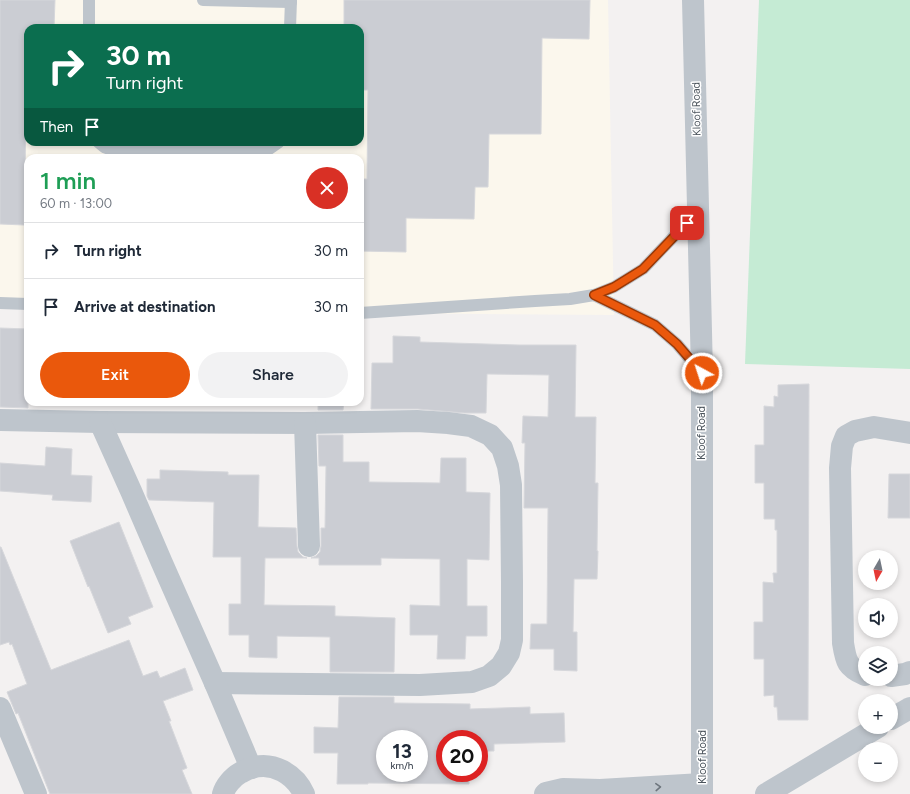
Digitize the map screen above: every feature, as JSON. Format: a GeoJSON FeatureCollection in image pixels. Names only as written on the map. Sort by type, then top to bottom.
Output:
{"type":"FeatureCollection","features":[{"type":"Feature","properties":{"kind":"street","name":"Kloof Road"},"geometry":{"type":"LineString","coordinates":[[694,0],[702,373],[702,789]]}},
{"type":"Feature","properties":{"kind":"street"},"geometry":{"type":"LineString","coordinates":[[0,420],[305,423],[417,421],[471,426],[490,435],[502,448],[508,466],[511,484],[512,640],[509,653],[501,666],[489,676],[472,682],[420,686],[215,683]]}},
{"type":"Feature","properties":{"kind":"street"},"geometry":{"type":"LineString","coordinates":[[100,422],[215,683],[250,768]]}},
{"type":"Feature","properties":{"kind":"street"},"geometry":{"type":"LineString","coordinates":[[305,423],[308,546]]}},
{"type":"Feature","properties":{"kind":"street"},"geometry":{"type":"LineString","coordinates":[[858,672],[846,659],[843,643],[840,468],[842,446],[846,436],[855,431],[874,427],[910,433]]}},
{"type":"Feature","properties":{"kind":"street"},"geometry":{"type":"LineString","coordinates":[[898,675],[910,672]]}},
{"type":"Feature","properties":{"kind":"street"},"geometry":{"type":"LineString","coordinates":[[0,708],[36,794]]}},
{"type":"Feature","properties":{"kind":"street"},"geometry":{"type":"LineString","coordinates":[[898,715],[910,708]]}},
{"type":"Feature","properties":{"kind":"street"},"geometry":{"type":"LineString","coordinates":[[766,794],[866,734]]}},
{"type":"Feature","properties":{"kind":"street"},"geometry":{"type":"LineString","coordinates":[[223,794],[224,790],[235,776],[250,768],[263,766],[276,768],[288,773],[297,782],[304,794]]}},
{"type":"Feature","properties":{"kind":"street"},"geometry":{"type":"LineString","coordinates":[[545,794],[563,790],[702,789]]}},
{"type":"Feature","properties":{"kind":"lane"},"geometry":{"type":"LineString","coordinates":[[89,0],[89,24]]}},
{"type":"Feature","properties":{"kind":"lane"},"geometry":{"type":"LineString","coordinates":[[203,0],[291,1],[290,24]]}},
{"type":"Feature","properties":{"kind":"lane"},"geometry":{"type":"LineString","coordinates":[[102,146],[118,152],[253,152],[269,149],[273,146]]}},
{"type":"Feature","properties":{"kind":"lane"},"geometry":{"type":"LineString","coordinates":[[364,313],[535,300],[570,299],[594,295],[614,287],[643,269],[698,211]]}},
{"type":"Feature","properties":{"kind":"lane"},"geometry":{"type":"LineString","coordinates":[[594,295],[655,325],[677,344],[702,373]]}},
{"type":"Feature","properties":{"kind":"lane"},"geometry":{"type":"LineString","coordinates":[[0,303],[24,304]]}},
{"type":"Feature","properties":{"kind":"shaded area"},"geometry":{"type":"Polygon","coordinates":[[[0,0],[608,0],[614,315],[364,313],[364,154],[24,154],[24,309],[0,309],[0,0]]]}},
{"type":"Feature","properties":{"kind":"green space"},"geometry":{"type":"Polygon","coordinates":[[[759,0],[910,0],[910,369],[745,364],[759,0]]]}},
{"type":"Feature","properties":{"kind":"building"},"geometry":{"type":"Polygon","coordinates":[[[0,0],[55,0],[54,24],[24,24],[24,146],[25,146],[25,154],[24,154],[24,225],[0,224],[0,0]]]}},
{"type":"Feature","properties":{"kind":"building"},"geometry":{"type":"Polygon","coordinates":[[[344,0],[590,0],[589,39],[542,38],[541,134],[489,134],[488,187],[475,187],[474,219],[406,218],[406,252],[364,251],[364,179],[367,179],[368,90],[364,90],[364,24],[344,24],[344,0]]]}},
{"type":"Feature","properties":{"kind":"building"},"geometry":{"type":"Polygon","coordinates":[[[0,328],[24,329],[24,406],[28,406],[28,408],[0,407],[0,328]]]}},
{"type":"Feature","properties":{"kind":"building"},"geometry":{"type":"Polygon","coordinates":[[[393,336],[420,337],[420,342],[576,345],[575,417],[596,417],[595,483],[598,483],[597,579],[574,579],[573,632],[577,632],[577,671],[554,670],[554,649],[530,649],[531,624],[547,624],[548,508],[524,508],[525,443],[522,443],[523,416],[548,417],[549,375],[487,374],[486,413],[465,413],[418,409],[371,409],[372,363],[393,363],[393,336]]]}},
{"type":"Feature","properties":{"kind":"building"},"geometry":{"type":"Polygon","coordinates":[[[809,384],[808,720],[778,720],[777,707],[774,707],[774,695],[764,696],[764,659],[754,659],[754,622],[763,622],[763,582],[774,583],[773,573],[777,573],[777,530],[775,530],[775,519],[764,519],[764,483],[755,483],[755,445],[764,445],[764,406],[774,407],[774,396],[778,397],[778,385],[809,384]]]}},
{"type":"Feature","properties":{"kind":"building"},"geometry":{"type":"Polygon","coordinates":[[[318,406],[344,406],[343,410],[318,410],[318,406]]]}},
{"type":"Feature","properties":{"kind":"building"},"geometry":{"type":"Polygon","coordinates":[[[318,435],[343,435],[343,462],[369,462],[369,482],[440,483],[441,458],[466,458],[466,492],[490,493],[489,560],[467,559],[467,606],[487,606],[487,636],[466,636],[465,659],[437,659],[438,635],[410,635],[410,605],[440,606],[440,559],[381,558],[381,565],[319,565],[319,558],[311,558],[320,552],[321,528],[325,528],[326,466],[319,466],[318,435]]]}},
{"type":"Feature","properties":{"kind":"building"},"geometry":{"type":"Polygon","coordinates":[[[46,447],[72,449],[71,475],[92,476],[91,502],[52,500],[53,495],[0,491],[0,463],[45,466],[46,447]]]}},
{"type":"Feature","properties":{"kind":"building"},"geometry":{"type":"Polygon","coordinates":[[[160,470],[228,472],[228,475],[259,475],[258,527],[296,528],[298,552],[303,557],[307,558],[265,558],[264,605],[335,606],[335,616],[395,618],[394,672],[330,672],[330,637],[277,636],[277,658],[249,657],[249,635],[229,635],[229,604],[241,604],[241,557],[213,557],[214,502],[149,500],[147,496],[147,479],[160,479],[160,470]]]}},
{"type":"Feature","properties":{"kind":"building"},"geometry":{"type":"Polygon","coordinates":[[[889,474],[910,474],[910,518],[888,518],[889,474]]]}},
{"type":"Feature","properties":{"kind":"building"},"geometry":{"type":"Polygon","coordinates":[[[119,522],[153,607],[128,617],[131,624],[108,633],[70,541],[119,522]]]}},
{"type":"Feature","properties":{"kind":"building"},"geometry":{"type":"Polygon","coordinates":[[[0,547],[51,670],[129,640],[143,676],[157,671],[160,678],[185,668],[193,690],[163,701],[187,768],[182,770],[192,794],[50,794],[18,713],[16,714],[7,692],[27,684],[12,644],[10,645],[9,642],[0,645],[0,547]]]}},
{"type":"Feature","properties":{"kind":"building"},"geometry":{"type":"Polygon","coordinates":[[[339,697],[394,697],[394,703],[470,704],[470,709],[530,707],[530,714],[564,713],[565,742],[494,744],[494,751],[488,751],[488,730],[436,730],[436,782],[469,782],[469,784],[337,784],[338,753],[314,753],[314,727],[338,728],[339,697]]]}},
{"type":"Feature","properties":{"kind":"route"},"geometry":{"type":"LineString","coordinates":[[687,223],[643,269],[614,287],[594,295],[655,325],[677,344],[702,373]]}}]}
